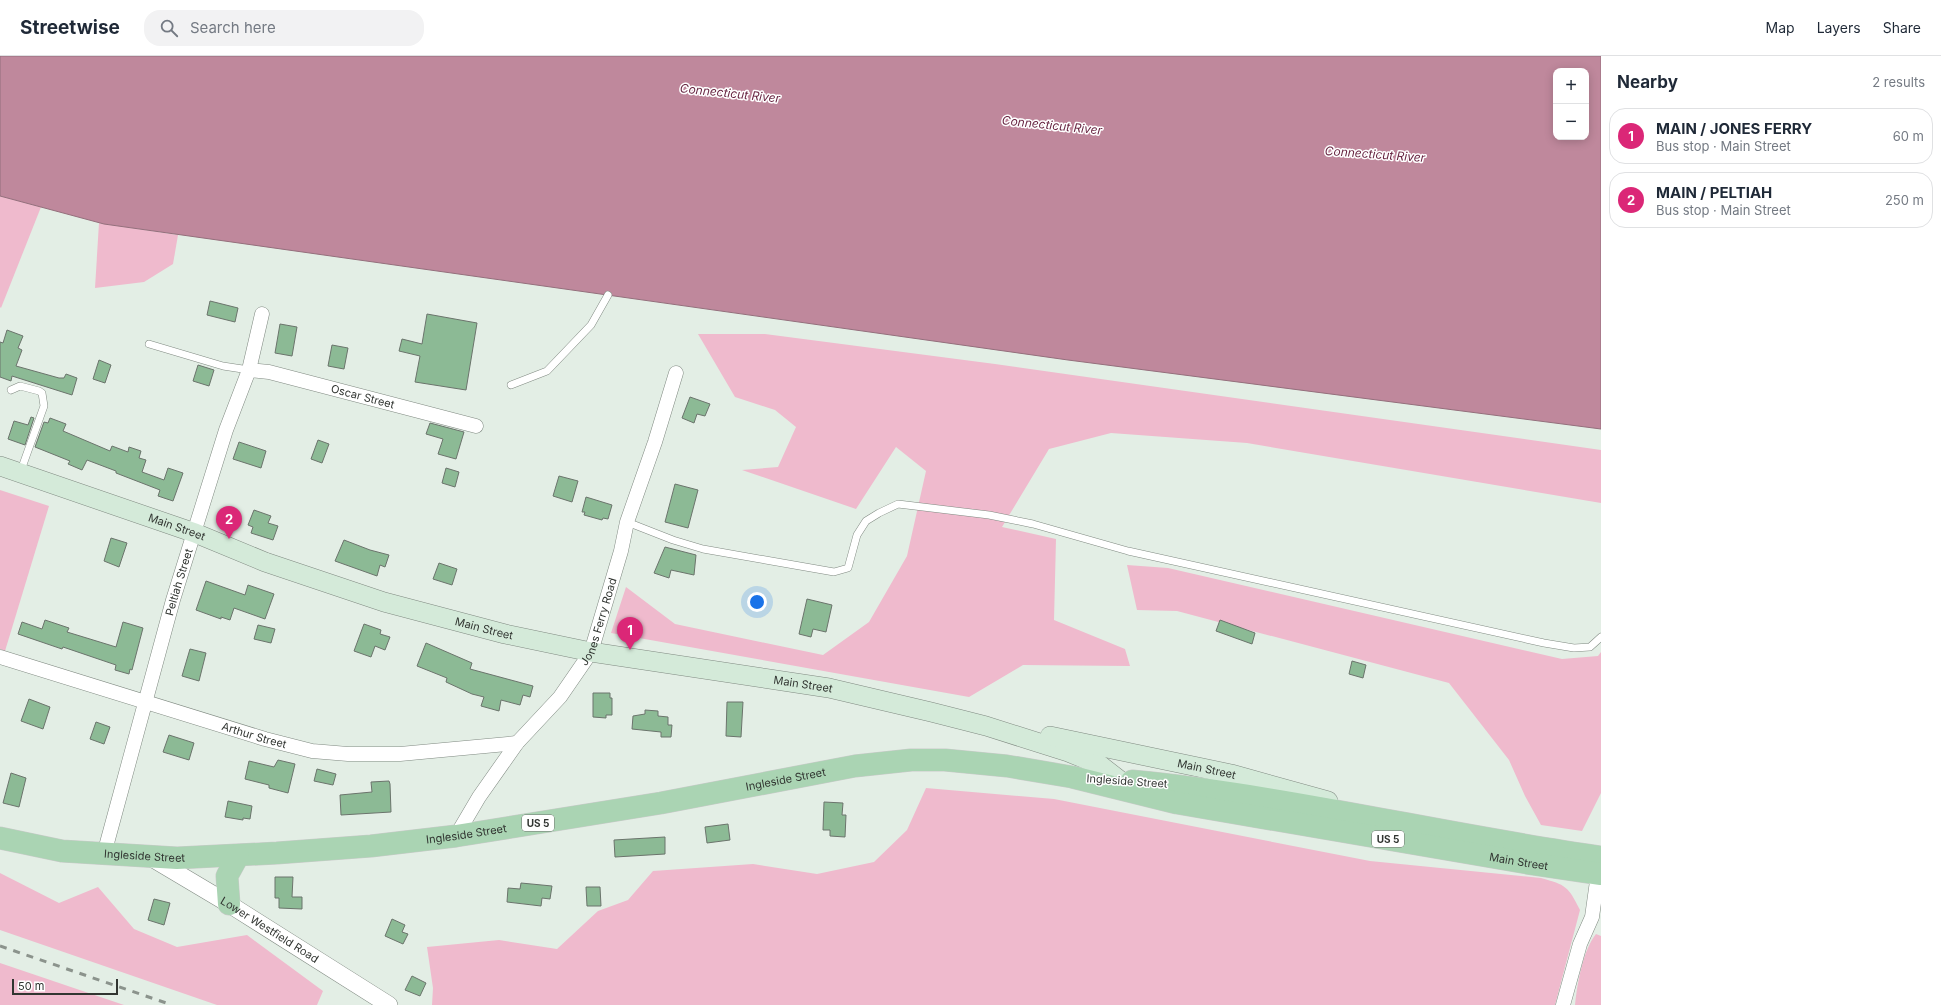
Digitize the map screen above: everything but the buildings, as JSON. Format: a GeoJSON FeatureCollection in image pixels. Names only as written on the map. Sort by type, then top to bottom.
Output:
{"type":"FeatureCollection","features":[{"type":"Feature","properties":{"kind":"main road","name":"Main Street"},"geometry":{"type":"LineString","coordinates":[[0,466],[195,533],[265,562],[384,602],[505,634],[591,652],[829,688],[986,726],[1068,752],[1100,765],[1138,794]]}},
{"type":"Feature","properties":{"kind":"main road","name":"Main Street"},"geometry":{"type":"LineString","coordinates":[[986,726],[1056,737],[1231,774],[1425,828]]}},
{"type":"Feature","properties":{"kind":"main road","name":"Ingleside Street"},"geometry":{"type":"LineString","coordinates":[[0,838],[62,851],[178,858],[238,856],[371,846],[456,836],[661,803],[877,762],[945,760],[1007,766],[1072,778],[1138,794],[1179,794]]}},
{"type":"Feature","properties":{"kind":"main road","name":"Ingleside Street"},"geometry":{"type":"LineString","coordinates":[[1072,778],[1121,780],[1179,794]]}},
{"type":"Feature","properties":{"kind":"main road","name":"Main Street"},"geometry":{"type":"LineString","coordinates":[[1179,794],[1425,828],[1532,847],[1600,862]]}},
{"type":"Feature","properties":{"kind":"main road","name":"Main Street"},"geometry":{"type":"LineString","coordinates":[[1179,794],[1526,863],[1600,862]]}},
{"type":"Feature","properties":{"kind":"main road"},"geometry":{"type":"LineString","coordinates":[[229,904],[227,876],[238,856]]}},
{"type":"Feature","properties":{"kind":"street","name":"Peltiah Street"},"geometry":{"type":"LineString","coordinates":[[104,854],[144,701],[173,600],[226,430],[249,370],[262,314]]}},
{"type":"Feature","properties":{"kind":"street","name":"Oscar Street"},"geometry":{"type":"LineString","coordinates":[[249,370],[269,372],[476,426]]}},
{"type":"Feature","properties":{"kind":"street","name":"Jones Ferry Road"},"geometry":{"type":"LineString","coordinates":[[456,836],[479,797],[517,743],[560,697],[591,652],[621,551],[627,522],[655,442],[676,373]]}},
{"type":"Feature","properties":{"kind":"street","name":"Arthur Street"},"geometry":{"type":"LineString","coordinates":[[0,657],[265,739],[312,751],[348,754],[400,754],[517,743]]}},
{"type":"Feature","properties":{"kind":"street","name":"Lower Westfield Road"},"geometry":{"type":"LineString","coordinates":[[149,857],[229,904],[389,1005]]}},
{"type":"Feature","properties":{"kind":"street"},"geometry":{"type":"LineString","coordinates":[[1563,1005],[1580,944],[1592,917],[1600,862]]}},
{"type":"Feature","properties":{"kind":"lane"},"geometry":{"type":"LineString","coordinates":[[511,385],[547,371],[591,325],[608,295]]}},
{"type":"Feature","properties":{"kind":"lane"},"geometry":{"type":"LineString","coordinates":[[149,344],[223,366],[249,370]]}},
{"type":"Feature","properties":{"kind":"lane"},"geometry":{"type":"LineString","coordinates":[[11,390],[20,386],[40,391],[44,402],[20,473]]}},
{"type":"Feature","properties":{"kind":"lane"},"geometry":{"type":"LineString","coordinates":[[627,522],[673,540],[704,548],[834,572],[848,568],[857,535],[866,521],[898,504],[989,515],[1033,524],[1128,551],[1544,643],[1574,648],[1590,647],[1601,637]]}},
{"type":"Feature","properties":{"kind":"shaded area"},"geometry":{"type":"Polygon","coordinates":[[[0,196],[41,207],[1,308],[0,307],[0,196]]]}},
{"type":"Feature","properties":{"kind":"shaded area"},"geometry":{"type":"Polygon","coordinates":[[[99,223],[178,235],[173,264],[144,282],[95,288],[99,223]]]}},
{"type":"Feature","properties":{"kind":"shaded area"},"geometry":{"type":"Polygon","coordinates":[[[698,334],[765,334],[995,364],[1601,450],[1601,503],[1247,443],[1111,433],[1049,449],[1002,527],[1056,539],[1054,620],[1125,649],[1130,666],[1023,665],[969,697],[611,633],[626,587],[675,624],[823,655],[869,622],[907,556],[926,471],[896,447],[856,509],[742,470],[778,467],[796,427],[775,410],[735,397],[698,334]]]}},
{"type":"Feature","properties":{"kind":"shaded area"},"geometry":{"type":"Polygon","coordinates":[[[0,490],[49,506],[5,651],[0,649],[0,490]]]}},
{"type":"Feature","properties":{"kind":"shaded area"},"geometry":{"type":"Polygon","coordinates":[[[1127,565],[1168,568],[1562,659],[1598,656],[1601,652],[1601,793],[1582,831],[1541,825],[1525,796],[1509,760],[1449,683],[1177,611],[1137,610],[1127,565]]]}},
{"type":"Feature","properties":{"kind":"shaded area"},"geometry":{"type":"Polygon","coordinates":[[[926,788],[1054,799],[1370,861],[1541,878],[1556,883],[1569,891],[1580,910],[1555,1005],[432,1005],[433,988],[427,947],[499,940],[557,949],[598,911],[628,900],[653,871],[753,864],[817,874],[874,862],[907,830],[926,788]]]}},
{"type":"Feature","properties":{"kind":"shaded area"},"geometry":{"type":"Polygon","coordinates":[[[0,873],[59,903],[98,887],[134,929],[177,947],[247,935],[323,991],[317,1005],[217,1005],[0,930],[0,873]]]}},
{"type":"Feature","properties":{"kind":"shaded area"},"geometry":{"type":"Polygon","coordinates":[[[1596,934],[1601,936],[1601,1005],[1575,1005],[1577,987],[1584,958],[1591,941],[1596,934]]]}},
{"type":"Feature","properties":{"kind":"shaded area"},"geometry":{"type":"Polygon","coordinates":[[[0,963],[124,1005],[0,1005],[0,963]]]}},
{"type":"Feature","properties":{"kind":"water","name":"Connecticut River"},"geometry":{"type":"Polygon","coordinates":[[[0,56],[1601,56],[1601,429],[1068,360],[104,224],[0,196],[0,56]]]}},
{"type":"Feature","properties":{"kind":"railway"},"geometry":{"type":"LineString","coordinates":[[0,946],[172,1005]]}},
{"type":"Feature","properties":{"kind":"place","name":"MAIN / PELTIAH"},"geometry":{"type":"Point","coordinates":[229,539]}},
{"type":"Feature","properties":{"kind":"place","name":"MAIN / JONES FERRY"},"geometry":{"type":"Point","coordinates":[630,650]}}]}
